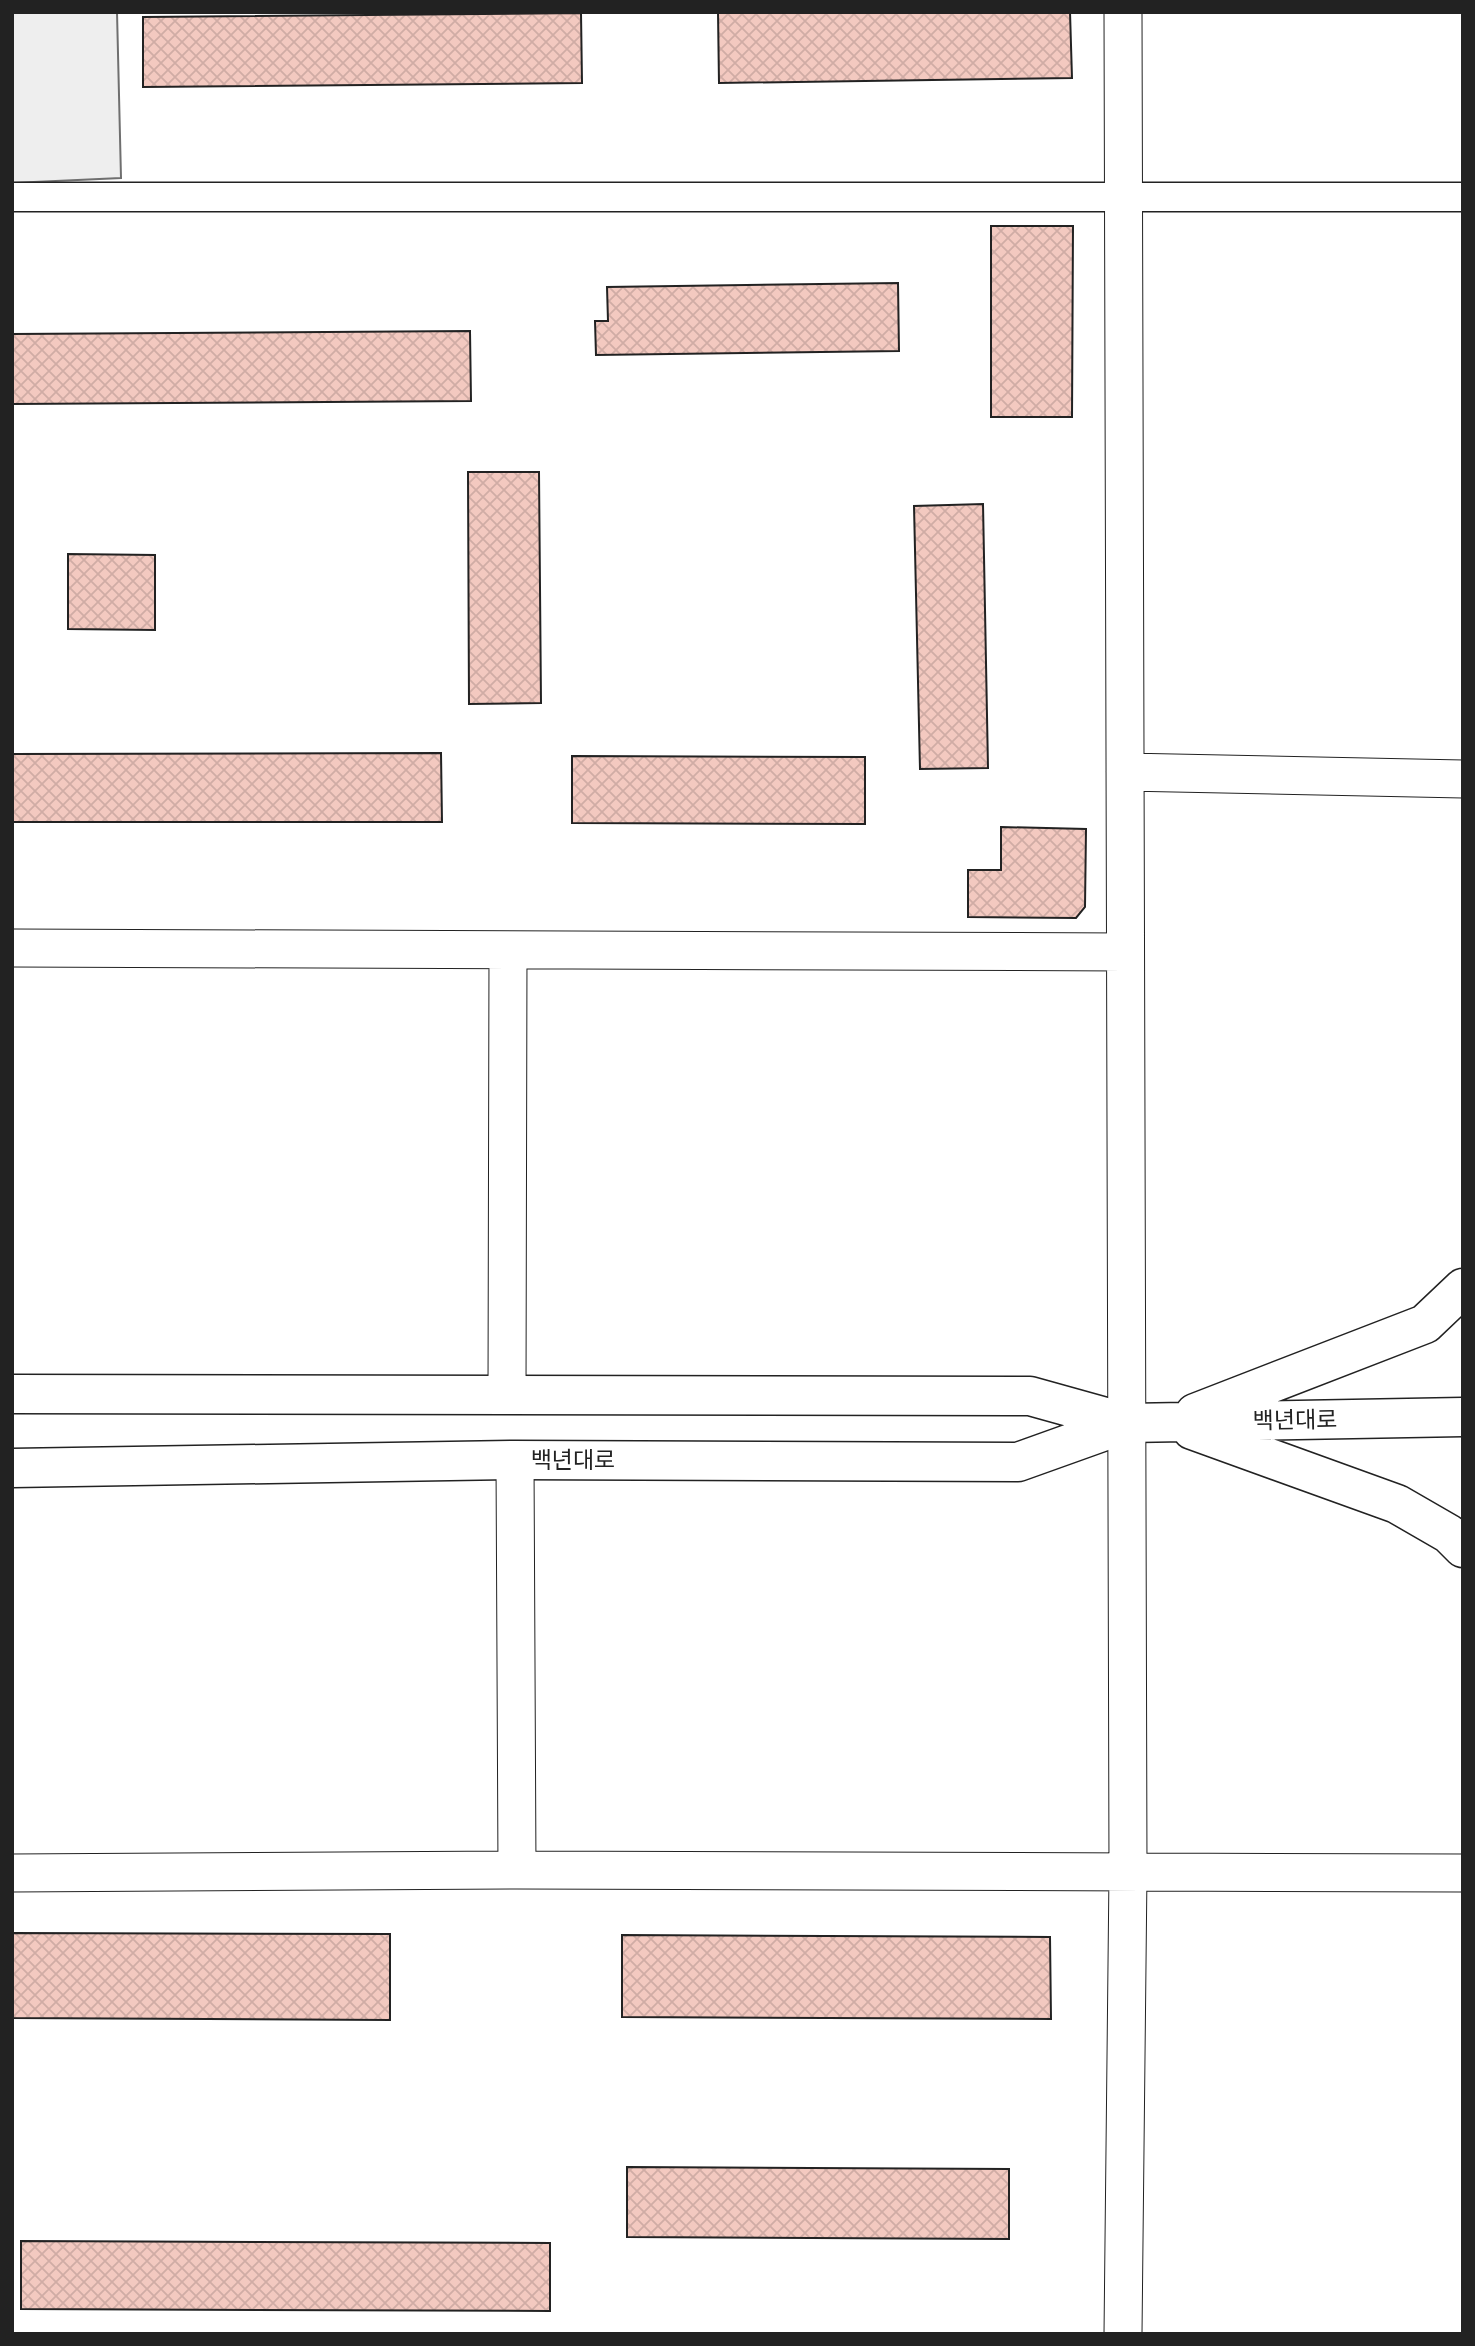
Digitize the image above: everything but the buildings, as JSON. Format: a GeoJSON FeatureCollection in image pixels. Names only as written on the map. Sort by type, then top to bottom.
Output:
{"type":"FeatureCollection","features":[{"type":"Feature","properties":{"kind":"street"},"geometry":{"type":"LineString","coordinates":[[1123,12],[1128,1872],[1123,2334]]}},
{"type":"Feature","properties":{"kind":"street"},"geometry":{"type":"LineString","coordinates":[[12,197],[1463,197]]}},
{"type":"Feature","properties":{"kind":"street"},"geometry":{"type":"LineString","coordinates":[[1125,772],[1463,779]]}},
{"type":"Feature","properties":{"kind":"street"},"geometry":{"type":"LineString","coordinates":[[12,948],[1125,952]]}},
{"type":"Feature","properties":{"kind":"street"},"geometry":{"type":"LineString","coordinates":[[507,1393],[508,950]]}},
{"type":"Feature","properties":{"kind":"street"},"geometry":{"type":"LineString","coordinates":[[1170,1423],[1425,1324],[1463,1287]]}},
{"type":"Feature","properties":{"kind":"street","name":"백년대로"},"geometry":{"type":"LineString","coordinates":[[12,1394],[1030,1396],[1127,1423],[1463,1417]]}},
{"type":"Feature","properties":{"kind":"street","name":"백년대로"},"geometry":{"type":"LineString","coordinates":[[12,1468],[515,1460],[1017,1462],[1127,1423]]}},
{"type":"Feature","properties":{"kind":"street"},"geometry":{"type":"LineString","coordinates":[[1170,1423],[1397,1504],[1449,1534],[1463,1548]]}},
{"type":"Feature","properties":{"kind":"street"},"geometry":{"type":"LineString","coordinates":[[515,1460],[517,1870]]}},
{"type":"Feature","properties":{"kind":"street"},"geometry":{"type":"LineString","coordinates":[[12,1873],[517,1870],[1463,1873]]}},
{"type":"Feature","properties":{"kind":"shaded area"},"geometry":{"type":"Polygon","coordinates":[[[12,12],[117,12],[121,178],[12,183],[12,12]]]}}]}
